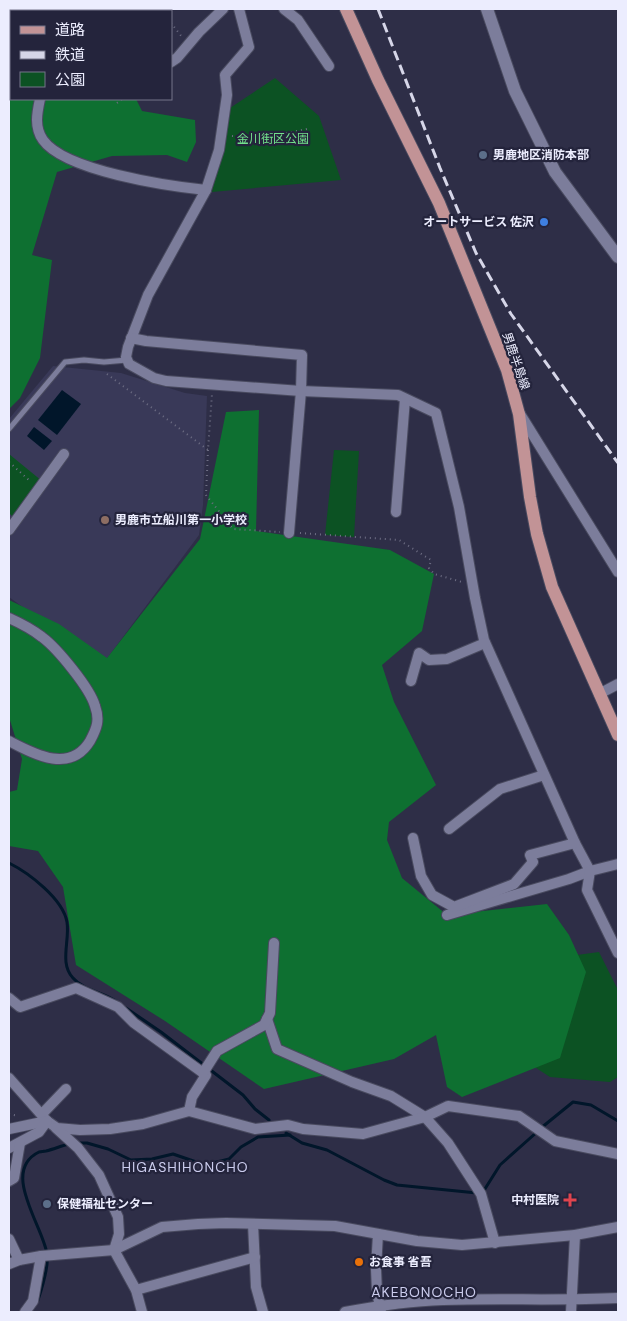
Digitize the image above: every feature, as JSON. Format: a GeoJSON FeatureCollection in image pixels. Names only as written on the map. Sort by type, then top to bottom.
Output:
{"type":"FeatureCollection","features":[{"type":"Feature","properties":{"kind":"main road","name":"男鹿半島線"},"geometry":{"type":"LineString","coordinates":[[346,9],[378,80],[439,203],[507,370],[519,414],[537,534],[552,588],[618,735]]}},
{"type":"Feature","properties":{"kind":"street"},"geometry":{"type":"LineString","coordinates":[[172,61],[223,9]]}},
{"type":"Feature","properties":{"kind":"street"},"geometry":{"type":"LineString","coordinates":[[239,9],[249,47],[225,75],[227,95],[219,150],[206,190],[148,295],[131,338],[126,357],[128,364],[154,378],[166,381],[301,391],[398,395],[436,413],[459,507],[472,584],[485,643],[575,843],[590,871],[586,890],[618,953]]}},
{"type":"Feature","properties":{"kind":"street"},"geometry":{"type":"LineString","coordinates":[[284,9],[298,20],[329,66]]}},
{"type":"Feature","properties":{"kind":"street"},"geometry":{"type":"LineString","coordinates":[[487,9],[515,91],[555,172],[618,257]]}},
{"type":"Feature","properties":{"kind":"street"},"geometry":{"type":"LineString","coordinates":[[40,100],[36,115],[37,127],[42,140],[57,154],[102,171],[182,188],[206,190]]}},
{"type":"Feature","properties":{"kind":"street"},"geometry":{"type":"LineString","coordinates":[[131,338],[146,342],[302,355],[301,391],[289,533]]}},
{"type":"Feature","properties":{"kind":"street"},"geometry":{"type":"LineString","coordinates":[[396,512],[405,399]]}},
{"type":"Feature","properties":{"kind":"street"},"geometry":{"type":"LineString","coordinates":[[519,414],[618,572]]}},
{"type":"Feature","properties":{"kind":"street"},"geometry":{"type":"LineString","coordinates":[[9,530],[64,454]]}},
{"type":"Feature","properties":{"kind":"street"},"geometry":{"type":"LineString","coordinates":[[9,618],[42,637],[54,648],[90,693],[99,722],[84,750],[72,757],[60,760],[39,756],[9,741]]}},
{"type":"Feature","properties":{"kind":"street"},"geometry":{"type":"LineString","coordinates":[[411,681],[418,653],[429,660],[447,659],[485,643]]}},
{"type":"Feature","properties":{"kind":"street"},"geometry":{"type":"LineString","coordinates":[[599,694],[618,684]]}},
{"type":"Feature","properties":{"kind":"street"},"geometry":{"type":"LineString","coordinates":[[449,829],[500,789],[544,775]]}},
{"type":"Feature","properties":{"kind":"street"},"geometry":{"type":"LineString","coordinates":[[413,838],[421,876],[432,895],[454,907],[514,884],[533,862],[530,855],[575,843]]}},
{"type":"Feature","properties":{"kind":"street"},"geometry":{"type":"LineString","coordinates":[[448,915],[618,864]]}},
{"type":"Feature","properties":{"kind":"street"},"geometry":{"type":"LineString","coordinates":[[203,1073],[218,1051],[264,1025],[270,1013],[274,943]]}},
{"type":"Feature","properties":{"kind":"street"},"geometry":{"type":"LineString","coordinates":[[9,998],[20,1007],[76,988],[118,1007],[134,1023],[206,1075],[192,1097],[189,1111]]}},
{"type":"Feature","properties":{"kind":"street"},"geometry":{"type":"LineString","coordinates":[[267,1019],[277,1049],[352,1082],[391,1096],[424,1117],[448,1143],[481,1194],[495,1243]]}},
{"type":"Feature","properties":{"kind":"street"},"geometry":{"type":"LineString","coordinates":[[9,1078],[45,1118],[78,1148],[100,1175],[118,1217],[119,1234],[114,1250],[136,1290],[142,1312]]}},
{"type":"Feature","properties":{"kind":"street"},"geometry":{"type":"LineString","coordinates":[[9,1148],[39,1132],[45,1118],[66,1089]]}},
{"type":"Feature","properties":{"kind":"street"},"geometry":{"type":"LineString","coordinates":[[56,1128],[80,1130],[110,1129],[143,1124],[189,1111],[255,1129],[288,1125],[303,1129],[363,1134],[424,1117],[448,1106],[519,1116],[555,1141],[618,1154]]}},
{"type":"Feature","properties":{"kind":"street"},"geometry":{"type":"LineString","coordinates":[[9,1129],[45,1118]]}},
{"type":"Feature","properties":{"kind":"street"},"geometry":{"type":"LineString","coordinates":[[9,1181],[14,1178],[20,1143]]}},
{"type":"Feature","properties":{"kind":"street"},"geometry":{"type":"LineString","coordinates":[[9,1264],[41,1256],[114,1250],[162,1227],[226,1223],[335,1226],[416,1241],[462,1245],[575,1235],[618,1227]]}},
{"type":"Feature","properties":{"kind":"street"},"geometry":{"type":"LineString","coordinates":[[253,1224],[256,1287],[263,1312]]}},
{"type":"Feature","properties":{"kind":"street"},"geometry":{"type":"LineString","coordinates":[[378,1234],[376,1269],[377,1292],[381,1309]]}},
{"type":"Feature","properties":{"kind":"street"},"geometry":{"type":"LineString","coordinates":[[572,1312],[575,1235]]}},
{"type":"Feature","properties":{"kind":"street"},"geometry":{"type":"LineString","coordinates":[[9,1239],[19,1260]]}},
{"type":"Feature","properties":{"kind":"street"},"geometry":{"type":"LineString","coordinates":[[25,1312],[33,1301],[41,1256]]}},
{"type":"Feature","properties":{"kind":"street"},"geometry":{"type":"LineString","coordinates":[[136,1290],[255,1257]]}},
{"type":"Feature","properties":{"kind":"street"},"geometry":{"type":"LineString","coordinates":[[345,1312],[442,1300],[618,1298]]}},
{"type":"Feature","properties":{"kind":"lane"},"geometry":{"type":"LineString","coordinates":[[9,429],[65,362],[128,360]]}},
{"type":"Feature","properties":{"kind":"path"},"geometry":{"type":"LineString","coordinates":[[172,24],[188,44]]}},
{"type":"Feature","properties":{"kind":"path"},"geometry":{"type":"LineString","coordinates":[[117,103],[121,100]]}},
{"type":"Feature","properties":{"kind":"path"},"geometry":{"type":"LineString","coordinates":[[224,136],[256,139],[307,130]]}},
{"type":"Feature","properties":{"kind":"path"},"geometry":{"type":"LineString","coordinates":[[107,374],[208,450]]}},
{"type":"Feature","properties":{"kind":"path"},"geometry":{"type":"LineString","coordinates":[[212,385],[206,495],[233,529],[399,540],[431,560],[429,568],[434,574],[472,584]]}},
{"type":"Feature","properties":{"kind":"path"},"geometry":{"type":"LineString","coordinates":[[9,462],[40,489]]}},
{"type":"Feature","properties":{"kind":"shaded area","name":"男鹿市立船川第一小学校"},"geometry":{"type":"Polygon","coordinates":[[[53,366],[121,373],[185,393],[207,396],[203,505],[199,535],[102,665],[9,597],[9,419],[53,366]]]}},
{"type":"Feature","properties":{"kind":"shaded area"},"geometry":{"type":"Polygon","coordinates":[[[62,390],[81,404],[57,435],[38,420],[62,390]]]}},
{"type":"Feature","properties":{"kind":"shaded area"},"geometry":{"type":"Polygon","coordinates":[[[34,427],[52,441],[44,450],[27,436],[34,427]]]}},
{"type":"Feature","properties":{"kind":"green space"},"geometry":{"type":"Polygon","coordinates":[[[9,9],[148,9],[10,10],[10,100],[136,100],[142,111],[195,120],[196,142],[187,162],[167,155],[112,156],[57,172],[32,255],[52,260],[40,358],[20,398],[9,409],[9,9]]]}},
{"type":"Feature","properties":{"kind":"green space","name":"金川街区公園"},"geometry":{"type":"Polygon","coordinates":[[[275,78],[319,116],[341,180],[212,192],[230,108],[275,78]]]}},
{"type":"Feature","properties":{"kind":"green space"},"geometry":{"type":"Polygon","coordinates":[[[259,410],[256,531],[390,550],[434,574],[422,631],[382,665],[394,702],[436,785],[389,822],[387,840],[402,878],[447,915],[547,904],[569,935],[586,972],[560,1058],[462,1097],[447,1087],[436,1035],[394,1059],[264,1089],[165,1021],[76,965],[63,887],[38,851],[9,846],[9,792],[17,790],[22,759],[9,717],[9,600],[59,624],[107,658],[200,539],[226,412],[259,410]]]}},
{"type":"Feature","properties":{"kind":"green space"},"geometry":{"type":"Polygon","coordinates":[[[334,450],[359,451],[354,537],[325,535],[334,450]]]}},
{"type":"Feature","properties":{"kind":"green space"},"geometry":{"type":"Polygon","coordinates":[[[9,454],[42,481],[13,517],[9,513],[9,454]]]}},
{"type":"Feature","properties":{"kind":"green space"},"geometry":{"type":"Polygon","coordinates":[[[599,952],[618,990],[618,1077],[610,1082],[550,1077],[519,1057],[562,957],[599,952]]]}},
{"type":"Feature","properties":{"kind":"waterway"},"geometry":{"type":"LineString","coordinates":[[9,863],[35,880],[59,904],[67,922],[66,959],[69,972],[73,978],[88,989],[117,1002]]}},
{"type":"Feature","properties":{"kind":"waterway"},"geometry":{"type":"LineString","coordinates":[[126,1008],[161,1032],[243,1095],[255,1109],[269,1120]]}},
{"type":"Feature","properties":{"kind":"waterway"},"geometry":{"type":"LineString","coordinates":[[541,1128],[573,1102],[591,1105],[618,1121]]}},
{"type":"Feature","properties":{"kind":"waterway"},"geometry":{"type":"LineString","coordinates":[[483,1192],[500,1165],[537,1132]]}},
{"type":"Feature","properties":{"kind":"waterway"},"geometry":{"type":"LineString","coordinates":[[286,1133],[302,1143],[327,1150],[397,1185],[477,1193]]}},
{"type":"Feature","properties":{"kind":"waterway"},"geometry":{"type":"LineString","coordinates":[[77,1143],[87,1143],[108,1149],[131,1160],[152,1159],[173,1154],[205,1165],[229,1159],[241,1147],[258,1137],[290,1135]]}},
{"type":"Feature","properties":{"kind":"waterway"},"geometry":{"type":"LineString","coordinates":[[38,1300],[46,1271],[47,1254],[27,1200],[23,1185],[23,1172],[28,1161],[39,1152],[69,1144]]}},
{"type":"Feature","properties":{"kind":"railway"},"geometry":{"type":"LineString","coordinates":[[378,9],[440,168],[476,253],[511,314],[618,463]]}},
{"type":"Feature","properties":{"kind":"place","name":"男鹿地区消防本部"},"geometry":{"type":"Point","coordinates":[483,155]}},
{"type":"Feature","properties":{"kind":"place","name":"オートサービス 佐沢"},"geometry":{"type":"Point","coordinates":[544,222]}},
{"type":"Feature","properties":{"kind":"place","name":"男鹿市立船川第一小学校"},"geometry":{"type":"Point","coordinates":[105,520]}},
{"type":"Feature","properties":{"kind":"place","name":"中村医院"},"geometry":{"type":"Point","coordinates":[570,1200]}},
{"type":"Feature","properties":{"kind":"place","name":"保健福祉センター"},"geometry":{"type":"Point","coordinates":[47,1204]}},
{"type":"Feature","properties":{"kind":"place","name":"お食事 省吾"},"geometry":{"type":"Point","coordinates":[359,1262]}},
{"type":"Feature","properties":{"kind":"district","name":"HIGASHIHONCHO"},"geometry":{"type":"Point","coordinates":[185,1167]}},
{"type":"Feature","properties":{"kind":"district","name":"AKEBONOCHO"},"geometry":{"type":"Point","coordinates":[424,1292]}}]}
